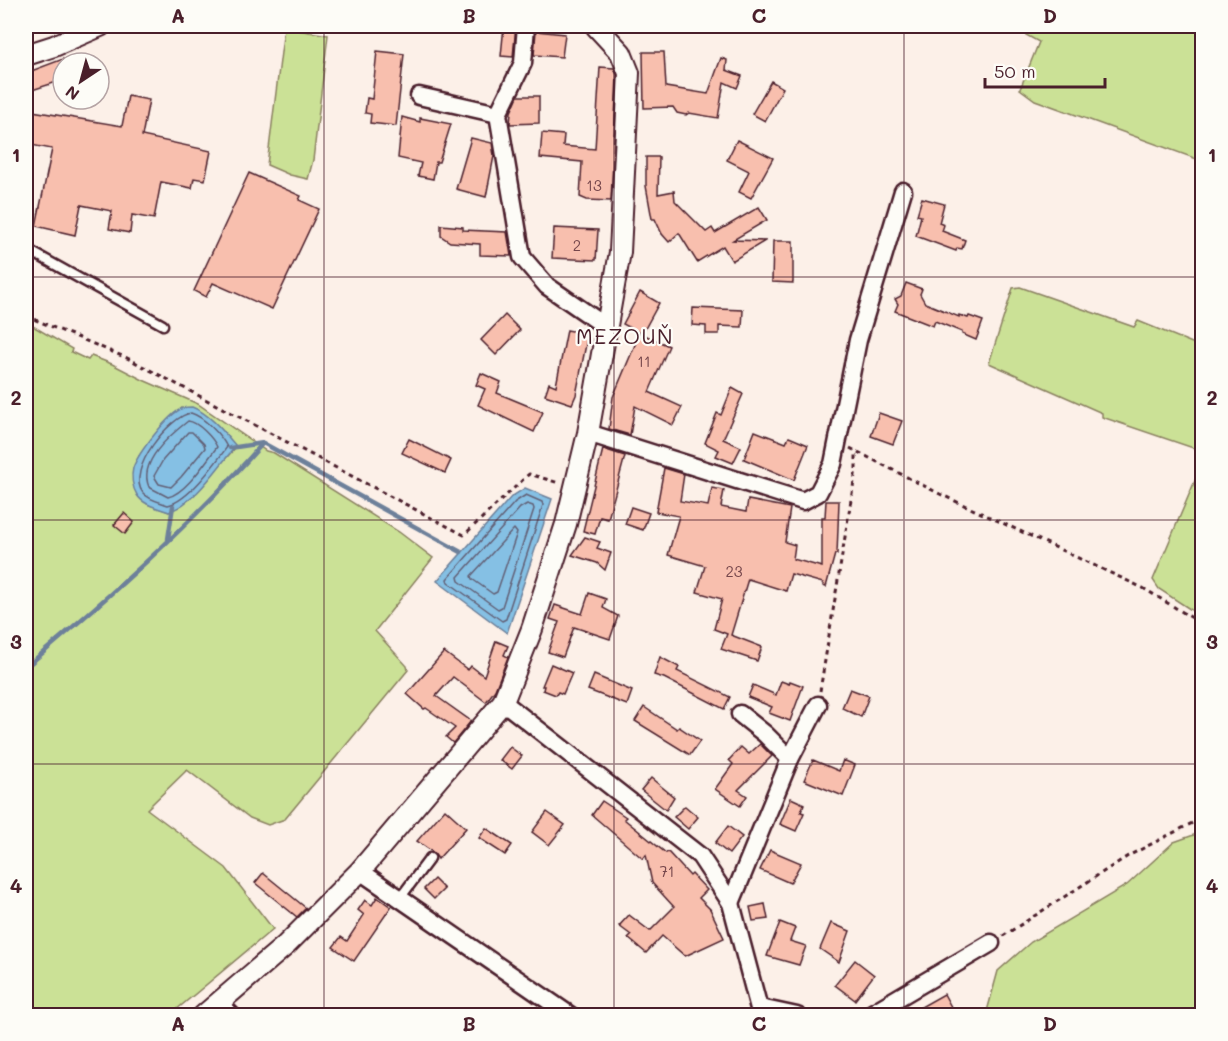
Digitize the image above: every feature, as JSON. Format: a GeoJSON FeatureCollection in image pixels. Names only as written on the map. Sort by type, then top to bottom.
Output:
{"type":"FeatureCollection","features":[{"type":"Feature","properties":{"kind":"street"},"geometry":{"type":"LineString","coordinates":[[26,55],[54,46],[100,26]]}},
{"type":"Feature","properties":{"kind":"street"},"geometry":{"type":"LineString","coordinates":[[526,26],[522,63],[498,114],[522,257],[547,286],[608,328]]}},
{"type":"Feature","properties":{"kind":"street"},"geometry":{"type":"LineString","coordinates":[[202,1016],[225,1009],[360,871],[503,702],[532,629],[566,524],[588,433],[620,252],[629,74],[621,53],[596,26]]}},
{"type":"Feature","properties":{"kind":"street"},"geometry":{"type":"LineString","coordinates":[[419,96],[498,114]]}},
{"type":"Feature","properties":{"kind":"street"},"geometry":{"type":"LineString","coordinates":[[588,433],[803,501],[818,493],[833,464],[858,340],[903,191]]}},
{"type":"Feature","properties":{"kind":"street"},"geometry":{"type":"LineString","coordinates":[[503,702],[700,856],[731,903],[761,1012],[797,1016]]}},
{"type":"Feature","properties":{"kind":"street"},"geometry":{"type":"LineString","coordinates":[[731,903],[790,759],[818,705]]}},
{"type":"Feature","properties":{"kind":"street"},"geometry":{"type":"LineString","coordinates":[[740,714],[765,734],[790,759]]}},
{"type":"Feature","properties":{"kind":"street"},"geometry":{"type":"LineString","coordinates":[[360,871],[571,1016]]}},
{"type":"Feature","properties":{"kind":"street"},"geometry":{"type":"LineString","coordinates":[[867,1016],[991,943]]}},
{"type":"Feature","properties":{"kind":"lane"},"geometry":{"type":"LineString","coordinates":[[26,245],[32,252],[163,325]]}},
{"type":"Feature","properties":{"kind":"lane"},"geometry":{"type":"LineString","coordinates":[[399,898],[430,858]]}},
{"type":"Feature","properties":{"kind":"path"},"geometry":{"type":"LineString","coordinates":[[26,316],[127,358],[464,534],[529,474],[575,488]]}},
{"type":"Feature","properties":{"kind":"path"},"geometry":{"type":"LineString","coordinates":[[838,443],[940,494],[1143,588],[1203,624]]}},
{"type":"Feature","properties":{"kind":"path"},"geometry":{"type":"LineString","coordinates":[[818,705],[856,469],[855,450]]}},
{"type":"Feature","properties":{"kind":"path"},"geometry":{"type":"LineString","coordinates":[[991,943],[1128,856],[1203,818]]}},
{"type":"Feature","properties":{"kind":"green space"},"geometry":{"type":"Polygon","coordinates":[[[1010,26],[1202,26],[1202,161],[1035,100],[1020,89],[1039,42],[1010,26]]]}},
{"type":"Feature","properties":{"kind":"green space"},"geometry":{"type":"Polygon","coordinates":[[[284,28],[328,35],[313,160],[308,179],[290,175],[267,165],[284,28]]]}},
{"type":"Feature","properties":{"kind":"green space"},"geometry":{"type":"Polygon","coordinates":[[[1020,287],[1134,327],[1138,321],[1202,347],[1202,451],[1102,417],[1102,413],[989,363],[1013,288],[1020,287]]]}},
{"type":"Feature","properties":{"kind":"green space"},"geometry":{"type":"Polygon","coordinates":[[[26,322],[72,349],[71,352],[88,360],[91,356],[112,364],[198,404],[266,451],[274,453],[399,532],[433,558],[375,631],[407,666],[408,670],[285,819],[268,825],[250,818],[187,770],[147,809],[226,868],[273,929],[170,1015],[26,1016],[26,322]],[[182,408],[163,425],[139,456],[147,504],[169,512],[217,468],[236,447],[182,408]]]}},
{"type":"Feature","properties":{"kind":"green space"},"geometry":{"type":"Polygon","coordinates":[[[1202,464],[1202,617],[1159,589],[1153,580],[1202,464]]]}},
{"type":"Feature","properties":{"kind":"green space"},"geometry":{"type":"Polygon","coordinates":[[[1202,832],[1202,1015],[986,1015],[998,971],[1031,942],[1127,885],[1174,842],[1202,832]]]}},
{"type":"Feature","properties":{"kind":"water"},"geometry":{"type":"Polygon","coordinates":[[[192,407],[211,419],[236,446],[189,500],[169,512],[151,506],[135,492],[132,478],[133,468],[162,425],[177,411],[192,407]]]}},
{"type":"Feature","properties":{"kind":"water"},"geometry":{"type":"Polygon","coordinates":[[[525,488],[552,499],[507,633],[437,581],[511,497],[525,488]]]}},
{"type":"Feature","properties":{"kind":"building"},"geometry":{"type":"Polygon","coordinates":[[[504,26],[516,26],[513,57],[501,56],[504,26]]]}},
{"type":"Feature","properties":{"kind":"building"},"geometry":{"type":"Polygon","coordinates":[[[536,31],[565,34],[562,57],[534,55],[536,31]]]}},
{"type":"Feature","properties":{"kind":"building"},"geometry":{"type":"Polygon","coordinates":[[[377,51],[404,54],[396,126],[370,123],[371,114],[365,113],[367,98],[372,99],[377,51]]]}},
{"type":"Feature","properties":{"kind":"building"},"geometry":{"type":"Polygon","coordinates":[[[643,52],[664,52],[666,87],[708,94],[721,58],[727,60],[726,70],[742,76],[737,88],[724,82],[718,118],[677,113],[673,107],[644,108],[643,52]]]}},
{"type":"Feature","properties":{"kind":"building"},"geometry":{"type":"Polygon","coordinates":[[[51,64],[51,84],[26,92],[26,73],[51,64]]]}},
{"type":"Feature","properties":{"kind":"building"},"geometry":{"type":"Polygon","coordinates":[[[600,67],[614,68],[617,75],[611,201],[587,200],[580,197],[582,162],[540,158],[542,133],[564,135],[563,146],[595,149],[600,67]]]}},
{"type":"Feature","properties":{"kind":"building"},"geometry":{"type":"Polygon","coordinates":[[[771,81],[783,88],[765,121],[752,114],[771,81]]]}},
{"type":"Feature","properties":{"kind":"building"},"geometry":{"type":"Polygon","coordinates":[[[128,96],[149,100],[142,136],[211,151],[205,180],[194,178],[192,188],[161,182],[154,219],[132,215],[130,233],[109,229],[112,211],[81,205],[75,235],[36,226],[52,149],[26,144],[26,110],[122,126],[128,96]]]}},
{"type":"Feature","properties":{"kind":"building"},"geometry":{"type":"Polygon","coordinates":[[[518,96],[539,96],[539,123],[510,124],[511,112],[518,96]]]}},
{"type":"Feature","properties":{"kind":"building"},"geometry":{"type":"Polygon","coordinates":[[[402,117],[420,122],[420,118],[451,124],[439,162],[436,162],[433,179],[418,176],[421,163],[398,158],[402,117]]]}},
{"type":"Feature","properties":{"kind":"building"},"geometry":{"type":"Polygon","coordinates":[[[471,138],[492,143],[494,156],[486,197],[456,189],[471,138]]]}},
{"type":"Feature","properties":{"kind":"building"},"geometry":{"type":"Polygon","coordinates":[[[737,140],[773,158],[751,198],[739,192],[749,171],[727,160],[737,140]]]}},
{"type":"Feature","properties":{"kind":"building"},"geometry":{"type":"Polygon","coordinates":[[[646,157],[659,157],[658,194],[674,191],[675,201],[706,232],[712,228],[715,233],[759,207],[767,220],[733,240],[765,241],[732,261],[723,246],[697,262],[679,233],[669,242],[662,234],[655,219],[652,219],[646,186],[646,157]]]}},
{"type":"Feature","properties":{"kind":"building"},"geometry":{"type":"Polygon","coordinates":[[[249,173],[301,196],[299,200],[319,209],[272,309],[213,283],[206,297],[194,291],[249,173]]]}},
{"type":"Feature","properties":{"kind":"building"},"geometry":{"type":"Polygon","coordinates":[[[922,198],[944,204],[939,223],[944,225],[942,231],[965,240],[962,249],[957,248],[956,251],[916,236],[921,216],[917,215],[922,198]]]}},
{"type":"Feature","properties":{"kind":"building"},"geometry":{"type":"Polygon","coordinates":[[[441,225],[463,227],[463,230],[507,232],[511,256],[480,255],[480,244],[450,242],[441,236],[441,225]]]}},
{"type":"Feature","properties":{"kind":"building"},"geometry":{"type":"Polygon","coordinates":[[[554,228],[598,230],[596,260],[552,258],[554,228]]]}},
{"type":"Feature","properties":{"kind":"building"},"geometry":{"type":"Polygon","coordinates":[[[773,241],[793,241],[793,283],[772,282],[773,241]]]}},
{"type":"Feature","properties":{"kind":"building"},"geometry":{"type":"Polygon","coordinates":[[[906,283],[922,289],[920,294],[925,303],[959,317],[959,315],[968,318],[969,316],[983,321],[976,340],[935,321],[933,326],[895,311],[898,304],[895,299],[901,296],[906,283]]]}},
{"type":"Feature","properties":{"kind":"building"},"geometry":{"type":"Polygon","coordinates":[[[640,292],[659,303],[642,334],[623,324],[640,292]]]}},
{"type":"Feature","properties":{"kind":"building"},"geometry":{"type":"Polygon","coordinates":[[[693,308],[743,310],[742,327],[719,326],[719,334],[706,334],[706,326],[692,325],[693,308]]]}},
{"type":"Feature","properties":{"kind":"building"},"geometry":{"type":"Polygon","coordinates":[[[505,315],[520,330],[496,355],[481,340],[505,315]]]}},
{"type":"Feature","properties":{"kind":"building"},"geometry":{"type":"Polygon","coordinates":[[[567,330],[588,334],[576,395],[572,404],[545,395],[549,383],[556,386],[567,330]]]}},
{"type":"Feature","properties":{"kind":"building"},"geometry":{"type":"Polygon","coordinates":[[[640,333],[669,346],[649,392],[682,407],[673,425],[635,406],[630,435],[609,429],[613,397],[640,333]]]}},
{"type":"Feature","properties":{"kind":"building"},"geometry":{"type":"Polygon","coordinates":[[[481,373],[501,382],[497,393],[543,412],[534,432],[478,405],[485,389],[476,385],[481,373]]]}},
{"type":"Feature","properties":{"kind":"building"},"geometry":{"type":"Polygon","coordinates":[[[732,388],[743,394],[723,439],[741,447],[733,463],[716,456],[719,450],[705,443],[717,413],[721,415],[732,388]]]}},
{"type":"Feature","properties":{"kind":"building"},"geometry":{"type":"Polygon","coordinates":[[[879,413],[902,421],[893,444],[871,436],[879,413]]]}},
{"type":"Feature","properties":{"kind":"building"},"geometry":{"type":"Polygon","coordinates":[[[755,431],[786,443],[789,437],[808,445],[794,480],[744,459],[755,431]]]}},
{"type":"Feature","properties":{"kind":"building"},"geometry":{"type":"Polygon","coordinates":[[[409,439],[451,460],[445,473],[402,453],[409,439]]]}},
{"type":"Feature","properties":{"kind":"building"},"geometry":{"type":"Polygon","coordinates":[[[603,449],[625,456],[608,519],[600,517],[595,534],[583,531],[603,449]]]}},
{"type":"Feature","properties":{"kind":"building"},"geometry":{"type":"Polygon","coordinates":[[[664,468],[684,474],[680,501],[708,506],[712,488],[724,490],[721,507],[746,512],[748,500],[790,508],[785,542],[795,545],[793,559],[822,567],[822,517],[825,517],[826,501],[839,501],[837,554],[835,554],[826,587],[823,583],[791,574],[786,591],[748,579],[731,635],[762,647],[757,661],[721,649],[727,634],[714,629],[722,599],[697,592],[705,566],[668,555],[679,516],[656,512],[664,468]]]}},
{"type":"Feature","properties":{"kind":"building"},"geometry":{"type":"Polygon","coordinates":[[[631,507],[649,513],[643,530],[625,524],[631,507]]]}},
{"type":"Feature","properties":{"kind":"building"},"geometry":{"type":"Polygon","coordinates":[[[124,513],[134,522],[125,534],[114,525],[124,513]]]}},
{"type":"Feature","properties":{"kind":"building"},"geometry":{"type":"Polygon","coordinates":[[[585,537],[600,542],[597,548],[611,553],[605,570],[597,563],[572,555],[585,537]]]}},
{"type":"Feature","properties":{"kind":"building"},"geometry":{"type":"Polygon","coordinates":[[[589,593],[606,599],[603,608],[618,616],[610,639],[574,627],[563,657],[548,652],[559,622],[550,619],[555,605],[582,614],[589,593]]]}},
{"type":"Feature","properties":{"kind":"building"},"geometry":{"type":"Polygon","coordinates":[[[496,641],[508,646],[504,655],[508,657],[495,690],[486,702],[453,677],[436,696],[471,721],[453,743],[446,737],[455,728],[426,708],[424,709],[407,694],[444,652],[468,670],[471,666],[484,676],[496,641]]]}},
{"type":"Feature","properties":{"kind":"building"},"geometry":{"type":"Polygon","coordinates":[[[660,657],[679,667],[677,671],[730,697],[724,709],[654,675],[660,657]]]}},
{"type":"Feature","properties":{"kind":"building"},"geometry":{"type":"Polygon","coordinates":[[[551,664],[572,673],[563,694],[558,692],[556,695],[543,690],[544,686],[542,686],[551,664]]]}},
{"type":"Feature","properties":{"kind":"building"},"geometry":{"type":"Polygon","coordinates":[[[594,675],[632,691],[627,705],[588,690],[594,675]]]}},
{"type":"Feature","properties":{"kind":"building"},"geometry":{"type":"Polygon","coordinates":[[[781,681],[789,684],[790,681],[803,686],[790,721],[769,713],[772,707],[748,697],[753,685],[776,695],[781,681]]]}},
{"type":"Feature","properties":{"kind":"building"},"geometry":{"type":"Polygon","coordinates":[[[850,689],[869,696],[861,717],[842,708],[850,689]]]}},
{"type":"Feature","properties":{"kind":"building"},"geometry":{"type":"Polygon","coordinates":[[[644,707],[700,741],[690,755],[635,721],[644,707]]]}},
{"type":"Feature","properties":{"kind":"building"},"geometry":{"type":"Polygon","coordinates":[[[760,744],[772,756],[738,790],[747,796],[740,806],[715,789],[733,764],[729,760],[741,747],[749,754],[760,744]]]}},
{"type":"Feature","properties":{"kind":"building"},"geometry":{"type":"Polygon","coordinates":[[[510,747],[522,756],[512,769],[500,760],[510,747]]]}},
{"type":"Feature","properties":{"kind":"building"},"geometry":{"type":"Polygon","coordinates":[[[813,760],[839,771],[843,760],[855,765],[843,796],[804,780],[813,760]]]}},
{"type":"Feature","properties":{"kind":"building"},"geometry":{"type":"Polygon","coordinates":[[[651,778],[674,797],[666,810],[641,790],[651,778]]]}},
{"type":"Feature","properties":{"kind":"building"},"geometry":{"type":"Polygon","coordinates":[[[791,798],[804,804],[801,812],[804,813],[796,831],[780,824],[791,798]]]}},
{"type":"Feature","properties":{"kind":"building"},"geometry":{"type":"Polygon","coordinates":[[[602,801],[626,817],[624,819],[666,853],[668,852],[690,876],[692,874],[707,890],[699,898],[710,909],[724,938],[685,956],[662,936],[646,953],[628,938],[631,935],[619,926],[629,915],[650,931],[674,907],[652,883],[646,855],[643,859],[592,815],[602,801]]]}},
{"type":"Feature","properties":{"kind":"building"},"geometry":{"type":"Polygon","coordinates":[[[685,806],[698,817],[688,829],[674,817],[685,806]]]}},
{"type":"Feature","properties":{"kind":"building"},"geometry":{"type":"Polygon","coordinates":[[[445,809],[466,828],[438,859],[434,853],[417,841],[445,809]]]}},
{"type":"Feature","properties":{"kind":"building"},"geometry":{"type":"Polygon","coordinates":[[[547,812],[565,825],[549,845],[532,832],[547,812]]]}},
{"type":"Feature","properties":{"kind":"building"},"geometry":{"type":"Polygon","coordinates":[[[728,826],[742,837],[729,854],[715,843],[728,826]]]}},
{"type":"Feature","properties":{"kind":"building"},"geometry":{"type":"Polygon","coordinates":[[[486,828],[512,845],[505,855],[479,838],[486,828]]]}},
{"type":"Feature","properties":{"kind":"building"},"geometry":{"type":"Polygon","coordinates":[[[770,850],[801,863],[790,883],[760,870],[770,850]]]}},
{"type":"Feature","properties":{"kind":"building"},"geometry":{"type":"Polygon","coordinates":[[[263,873],[306,908],[297,917],[255,883],[263,873]]]}},
{"type":"Feature","properties":{"kind":"building"},"geometry":{"type":"Polygon","coordinates":[[[434,879],[444,889],[434,899],[424,889],[434,879]]]}},
{"type":"Feature","properties":{"kind":"building"},"geometry":{"type":"Polygon","coordinates":[[[377,897],[391,907],[354,961],[333,947],[341,937],[347,941],[364,915],[358,910],[365,900],[372,905],[377,897]]]}},
{"type":"Feature","properties":{"kind":"building"},"geometry":{"type":"Polygon","coordinates":[[[765,904],[768,919],[753,921],[750,907],[765,904]]]}},
{"type":"Feature","properties":{"kind":"building"},"geometry":{"type":"Polygon","coordinates":[[[780,922],[795,928],[790,941],[806,946],[799,965],[767,956],[780,922]]]}},
{"type":"Feature","properties":{"kind":"building"},"geometry":{"type":"Polygon","coordinates":[[[831,923],[850,931],[839,962],[820,949],[831,923]]]}},
{"type":"Feature","properties":{"kind":"building"},"geometry":{"type":"Polygon","coordinates":[[[855,960],[874,975],[855,1000],[835,985],[855,960]]]}},
{"type":"Feature","properties":{"kind":"building"},"geometry":{"type":"Polygon","coordinates":[[[944,994],[956,1016],[905,1016],[944,994]]]}},
{"type":"Feature","properties":{"kind":"waterway"},"geometry":{"type":"LineString","coordinates":[[230,448],[263,443]]}},
{"type":"Feature","properties":{"kind":"waterway"},"geometry":{"type":"LineString","coordinates":[[26,667],[149,560],[263,443],[461,552]]}},
{"type":"Feature","properties":{"kind":"waterway"},"geometry":{"type":"LineString","coordinates":[[168,539],[173,506]]}},
{"type":"Feature","properties":{"kind":"district","name":"MEZOUŇ"},"geometry":{"type":"Point","coordinates":[625,337]}}]}
